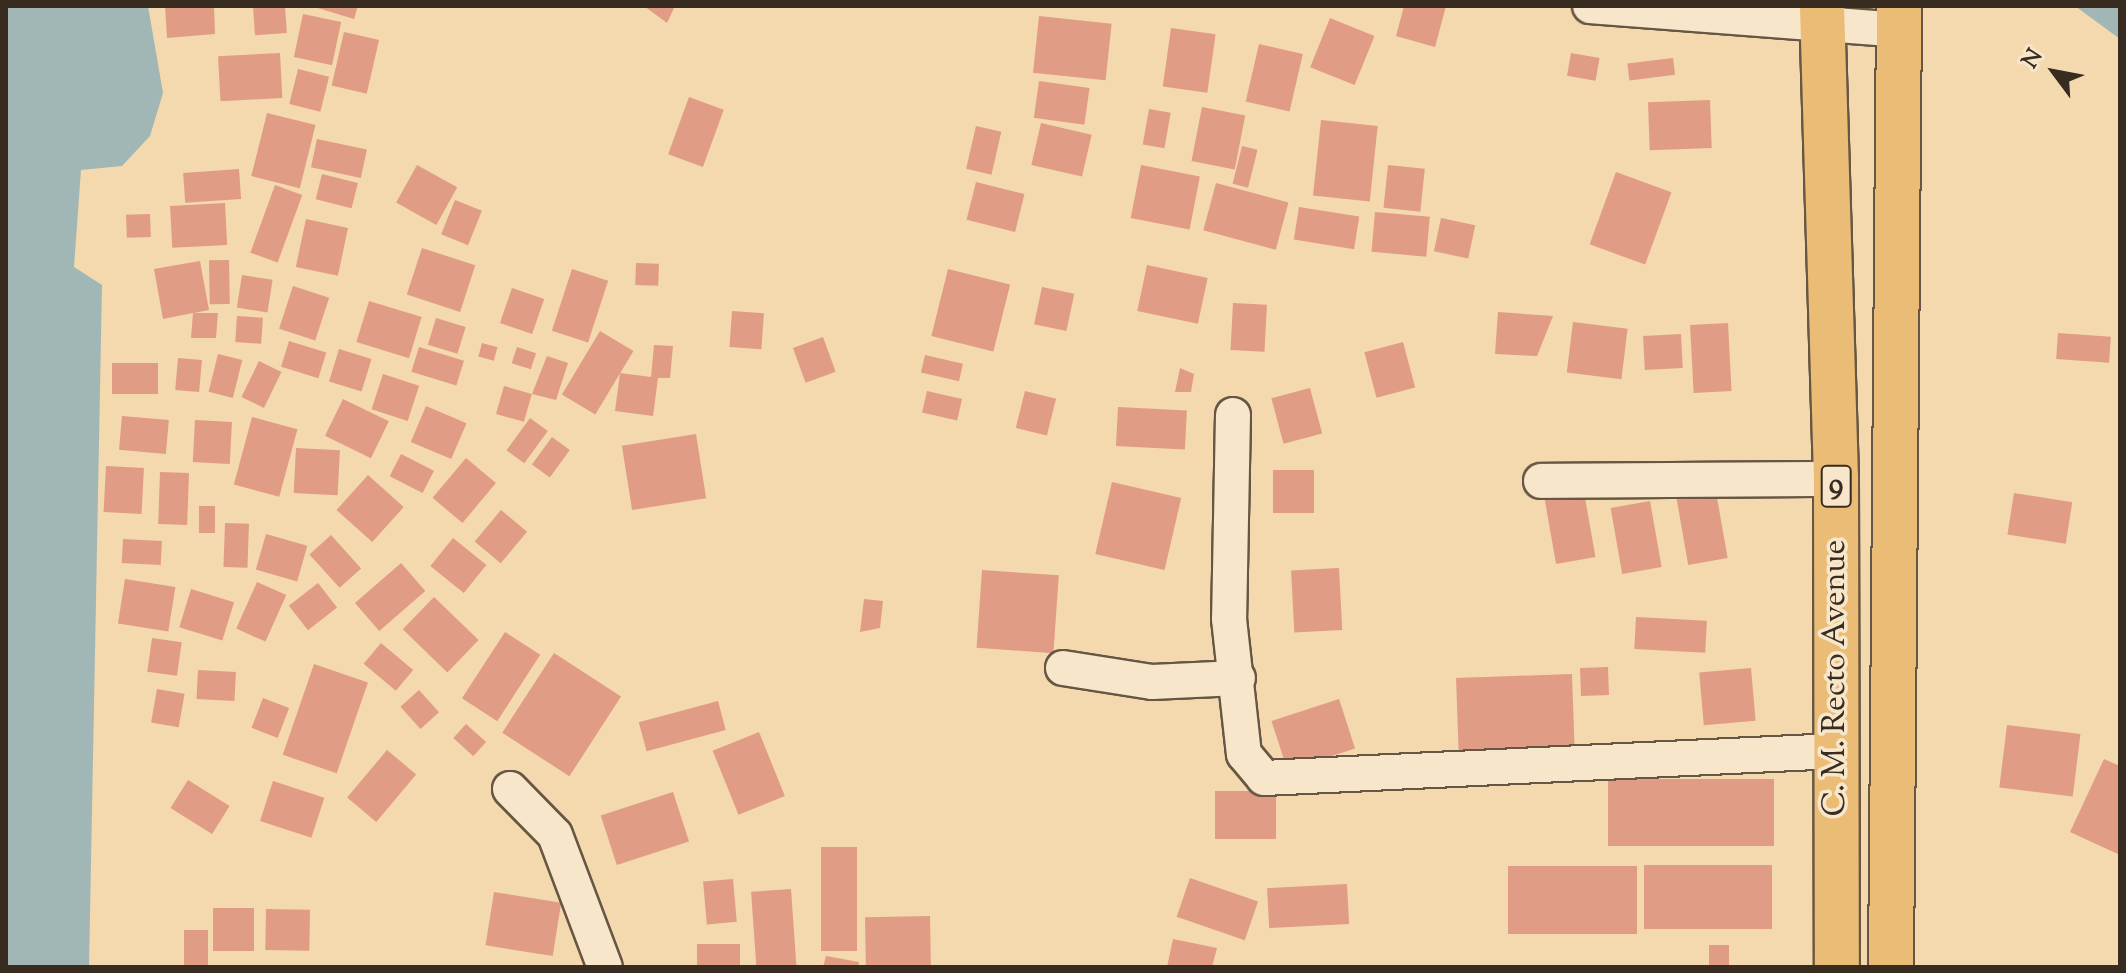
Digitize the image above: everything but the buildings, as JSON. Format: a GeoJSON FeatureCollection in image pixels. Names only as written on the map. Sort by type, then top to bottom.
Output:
{"type":"FeatureCollection","features":[{"type":"Feature","properties":{"kind":"highway","name":"C. M. Recto Avenue"},"geometry":{"type":"LineString","coordinates":[[1824,17],[1836,479],[1837,967]]}},
{"type":"Feature","properties":{"kind":"highway","name":"C. M. Recto Avenue"},"geometry":{"type":"LineString","coordinates":[[1891,967],[1899,18]]}},
{"type":"Feature","properties":{"kind":"street"},"geometry":{"type":"LineString","coordinates":[[1590,6],[1899,18]]}},
{"type":"Feature","properties":{"kind":"street"},"geometry":{"type":"LineString","coordinates":[[1233,415],[1227,557],[1244,754],[1253,770],[1277,781],[1836,751]]}},
{"type":"Feature","properties":{"kind":"street"},"geometry":{"type":"LineString","coordinates":[[1541,481],[1836,479]]}},
{"type":"Feature","properties":{"kind":"street"},"geometry":{"type":"LineString","coordinates":[[1063,668],[1128,681],[1238,678]]}},
{"type":"Feature","properties":{"kind":"street"},"geometry":{"type":"LineString","coordinates":[[510,789],[555,835],[605,967]]}},
{"type":"Feature","properties":{"kind":"water"},"geometry":{"type":"Polygon","coordinates":[[[6,6],[148,6],[163,93],[150,136],[122,166],[81,170],[74,267],[102,285],[89,967],[6,967],[6,6]]]}},
{"type":"Feature","properties":{"kind":"water"},"geometry":{"type":"Polygon","coordinates":[[[2075,6],[2120,6],[2120,39],[2075,6]]]}}]}
